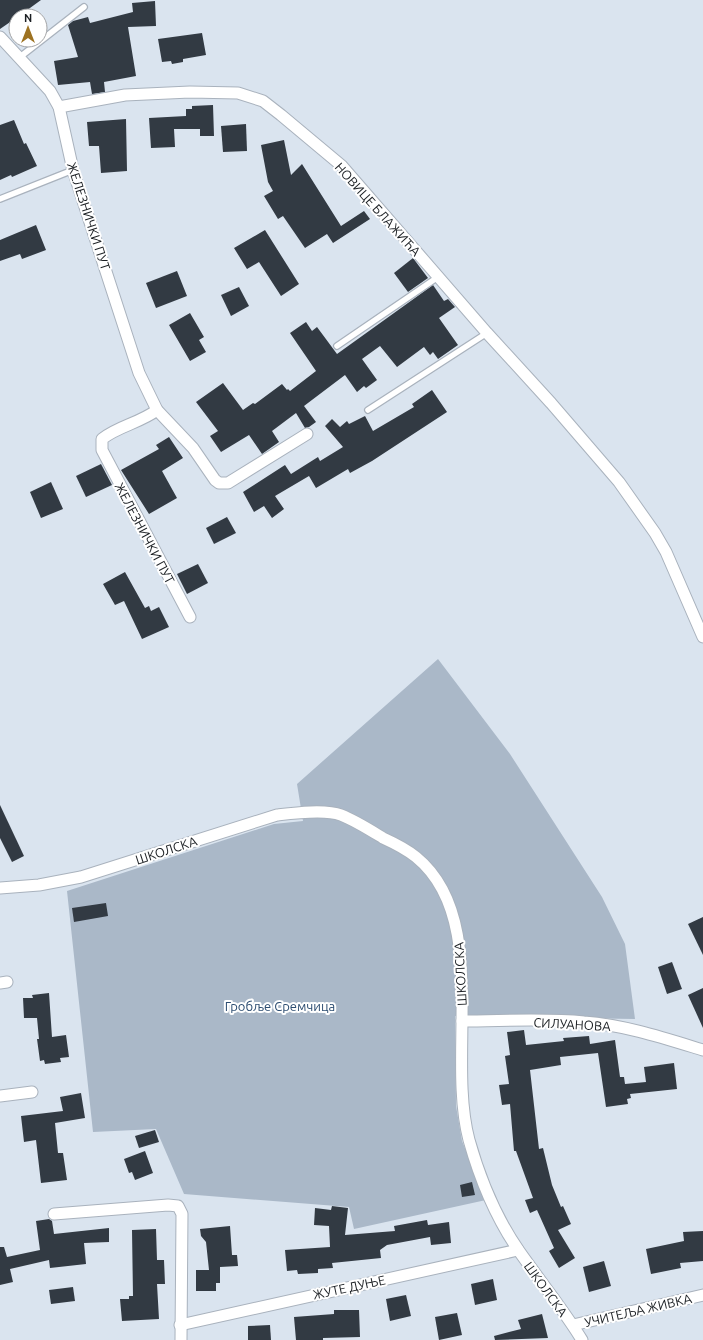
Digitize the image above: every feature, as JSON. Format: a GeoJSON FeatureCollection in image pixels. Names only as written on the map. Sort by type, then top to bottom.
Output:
{"type":"FeatureCollection","features":[{"type":"Feature","properties":{"kind":"street","name":"ЖЕЛЕЗНИЧКИ ПУТ"},"geometry":{"type":"LineString","coordinates":[[0,36],[50,91],[59,107],[73,170],[139,373],[157,410],[193,448],[211,476],[219,483],[228,483],[307,434]]}},
{"type":"Feature","properties":{"kind":"street","name":"НОВИЦЕ БЛАЖИЋА"},"geometry":{"type":"LineString","coordinates":[[59,107],[124,95],[190,92],[238,93],[264,101],[342,166],[487,333],[551,402],[619,482],[655,533],[677,575],[703,637]]}},
{"type":"Feature","properties":{"kind":"street","name":"ЖЕЛЕЗНИЧКИ ПУТ"},"geometry":{"type":"LineString","coordinates":[[157,410],[146,418],[110,432],[102,439],[102,450],[190,617]]}},
{"type":"Feature","properties":{"kind":"street","name":"ШКОЛСКА"},"geometry":{"type":"LineString","coordinates":[[0,888],[39,885],[81,877],[277,815],[306,812],[340,815],[404,848],[417,858],[429,871],[443,893],[461,946],[461,1087],[469,1139],[491,1201],[518,1250],[573,1325],[582,1340]]}},
{"type":"Feature","properties":{"kind":"street","name":"СИЛУАНОВА"},"geometry":{"type":"LineString","coordinates":[[462,1021],[583,1022],[650,1033],[703,1050]]}},
{"type":"Feature","properties":{"kind":"street"},"geometry":{"type":"LineString","coordinates":[[0,1096],[32,1092]]}},
{"type":"Feature","properties":{"kind":"street"},"geometry":{"type":"LineString","coordinates":[[54,1214],[168,1205],[178,1206],[182,1214],[181,1340]]}},
{"type":"Feature","properties":{"kind":"street","name":"ЖУТЕ ДУЊЕ"},"geometry":{"type":"LineString","coordinates":[[180,1325],[518,1250]]}},
{"type":"Feature","properties":{"kind":"street","name":"УЧИТЕЉА ЖИВКА"},"geometry":{"type":"LineString","coordinates":[[573,1325],[703,1295]]}},
{"type":"Feature","properties":{"kind":"lane"},"geometry":{"type":"LineString","coordinates":[[20,57],[84,7]]}},
{"type":"Feature","properties":{"kind":"lane"},"geometry":{"type":"LineString","coordinates":[[0,199],[73,170]]}},
{"type":"Feature","properties":{"kind":"lane"},"geometry":{"type":"LineString","coordinates":[[337,346],[438,277]]}},
{"type":"Feature","properties":{"kind":"lane"},"geometry":{"type":"LineString","coordinates":[[368,410],[487,333]]}},
{"type":"Feature","properties":{"kind":"green space","name":"Гробље Сремчица"},"geometry":{"type":"Polygon","coordinates":[[[438,659],[510,754],[602,897],[625,944],[635,1019],[455,1016],[456,1106],[462,1141],[486,1200],[354,1229],[349,1207],[184,1194],[156,1129],[93,1132],[67,891],[274,824],[303,821],[297,784],[438,659]]]}},
{"type":"Feature","properties":{"kind":"building"},"geometry":{"type":"Polygon","coordinates":[[[0,0],[41,0],[30,8],[8,8],[8,24],[0,29],[0,0]]]}},
{"type":"Feature","properties":{"kind":"building"},"geometry":{"type":"Polygon","coordinates":[[[155,1],[156,26],[128,27],[136,76],[104,82],[105,92],[92,94],[90,82],[58,85],[54,61],[78,57],[68,25],[73,21],[88,17],[90,23],[133,12],[132,3],[155,1]]]}},
{"type":"Feature","properties":{"kind":"building"},"geometry":{"type":"Polygon","coordinates":[[[202,33],[206,55],[183,59],[183,62],[172,64],[171,61],[162,62],[158,39],[202,33]]]}},
{"type":"Feature","properties":{"kind":"building"},"geometry":{"type":"Polygon","coordinates":[[[213,105],[214,136],[200,136],[200,129],[174,129],[175,147],[151,148],[149,118],[186,116],[186,109],[192,109],[192,106],[213,105]]]}},
{"type":"Feature","properties":{"kind":"building"},"geometry":{"type":"Polygon","coordinates":[[[126,119],[127,171],[101,173],[99,146],[89,146],[87,122],[126,119]]]}},
{"type":"Feature","properties":{"kind":"building"},"geometry":{"type":"Polygon","coordinates":[[[14,120],[24,144],[26,143],[37,166],[12,177],[11,175],[0,180],[0,125],[14,120]]]}},
{"type":"Feature","properties":{"kind":"building"},"geometry":{"type":"Polygon","coordinates":[[[246,124],[247,151],[223,152],[221,126],[246,124]]]}},
{"type":"Feature","properties":{"kind":"building"},"geometry":{"type":"Polygon","coordinates":[[[284,140],[291,175],[302,164],[341,226],[364,211],[370,219],[333,243],[327,234],[305,248],[283,216],[278,219],[264,196],[273,191],[268,182],[261,145],[284,140]]]}},
{"type":"Feature","properties":{"kind":"building"},"geometry":{"type":"Polygon","coordinates":[[[36,225],[46,250],[22,259],[20,254],[0,261],[0,240],[36,225]]]}},
{"type":"Feature","properties":{"kind":"building"},"geometry":{"type":"Polygon","coordinates":[[[265,230],[299,284],[281,296],[259,262],[247,269],[234,248],[265,230]]]}},
{"type":"Feature","properties":{"kind":"building"},"geometry":{"type":"Polygon","coordinates":[[[413,258],[428,278],[408,292],[394,273],[413,258]]]}},
{"type":"Feature","properties":{"kind":"building"},"geometry":{"type":"Polygon","coordinates":[[[177,271],[187,296],[156,308],[146,283],[177,271]]]}},
{"type":"Feature","properties":{"kind":"building"},"geometry":{"type":"Polygon","coordinates":[[[433,285],[444,301],[448,299],[455,307],[439,318],[458,345],[438,359],[433,352],[430,355],[424,347],[397,367],[380,346],[362,359],[377,380],[366,388],[364,386],[357,392],[345,375],[304,406],[316,422],[309,427],[305,428],[296,413],[272,431],[279,442],[262,454],[249,435],[221,452],[210,436],[218,431],[196,402],[223,383],[243,410],[253,403],[255,404],[282,384],[287,390],[288,389],[290,391],[316,371],[290,333],[306,322],[312,331],[317,327],[337,354],[433,285]]]}},
{"type":"Feature","properties":{"kind":"building"},"geometry":{"type":"Polygon","coordinates":[[[239,287],[249,306],[231,316],[221,295],[239,287]]]}},
{"type":"Feature","properties":{"kind":"building"},"geometry":{"type":"Polygon","coordinates":[[[190,313],[204,337],[199,340],[206,352],[190,361],[169,325],[190,313]]]}},
{"type":"Feature","properties":{"kind":"building"},"geometry":{"type":"Polygon","coordinates":[[[432,390],[447,412],[372,461],[350,473],[348,469],[316,488],[309,476],[275,496],[284,509],[272,518],[264,506],[254,512],[243,492],[285,465],[291,474],[318,457],[320,461],[343,447],[325,426],[332,419],[340,427],[347,421],[349,424],[365,416],[373,431],[414,407],[412,404],[432,390]]]}},
{"type":"Feature","properties":{"kind":"building"},"geometry":{"type":"Polygon","coordinates":[[[169,437],[183,458],[162,471],[177,498],[149,514],[121,470],[159,449],[156,445],[169,437]]]}},
{"type":"Feature","properties":{"kind":"building"},"geometry":{"type":"Polygon","coordinates":[[[101,464],[112,485],[86,497],[76,476],[101,464]]]}},
{"type":"Feature","properties":{"kind":"building"},"geometry":{"type":"Polygon","coordinates":[[[51,482],[63,509],[41,518],[30,492],[51,482]]]}},
{"type":"Feature","properties":{"kind":"building"},"geometry":{"type":"Polygon","coordinates":[[[227,517],[236,533],[214,544],[206,528],[227,517]]]}},
{"type":"Feature","properties":{"kind":"building"},"geometry":{"type":"Polygon","coordinates":[[[198,564],[208,583],[187,594],[177,574],[198,564]]]}},
{"type":"Feature","properties":{"kind":"building"},"geometry":{"type":"Polygon","coordinates":[[[125,572],[145,608],[149,606],[151,611],[159,607],[169,627],[142,639],[124,601],[115,605],[103,584],[125,572]]]}},
{"type":"Feature","properties":{"kind":"building"},"geometry":{"type":"Polygon","coordinates":[[[0,805],[24,856],[12,862],[0,838],[0,805]]]}},
{"type":"Feature","properties":{"kind":"building"},"geometry":{"type":"Polygon","coordinates":[[[106,903],[108,916],[74,922],[72,908],[106,903]]]}},
{"type":"Feature","properties":{"kind":"building"},"geometry":{"type":"Polygon","coordinates":[[[703,917],[703,955],[688,924],[703,917]]]}},
{"type":"Feature","properties":{"kind":"building"},"geometry":{"type":"Polygon","coordinates":[[[672,962],[682,989],[667,994],[658,967],[672,962]]]}},
{"type":"Feature","properties":{"kind":"building"},"geometry":{"type":"Polygon","coordinates":[[[703,988],[703,1028],[688,995],[703,988]]]}},
{"type":"Feature","properties":{"kind":"building"},"geometry":{"type":"Polygon","coordinates":[[[49,993],[52,1037],[66,1035],[69,1057],[60,1058],[61,1062],[45,1064],[44,1060],[40,1061],[37,1039],[39,1039],[37,1018],[24,1018],[23,998],[33,998],[32,995],[49,993]]]}},
{"type":"Feature","properties":{"kind":"building"},"geometry":{"type":"Polygon","coordinates":[[[524,1030],[526,1045],[564,1041],[563,1038],[589,1036],[590,1044],[615,1040],[620,1077],[624,1077],[625,1084],[646,1082],[644,1067],[674,1063],[677,1089],[630,1094],[631,1098],[627,1099],[628,1104],[606,1107],[598,1053],[560,1057],[561,1065],[530,1070],[539,1149],[543,1148],[552,1185],[561,1207],[563,1206],[571,1224],[558,1230],[575,1258],[559,1268],[549,1251],[554,1248],[537,1210],[530,1213],[525,1200],[533,1198],[516,1151],[514,1151],[510,1104],[502,1105],[499,1085],[509,1084],[505,1056],[510,1055],[507,1032],[524,1030]]]}},
{"type":"Feature","properties":{"kind":"building"},"geometry":{"type":"Polygon","coordinates":[[[81,1093],[85,1118],[55,1123],[58,1153],[63,1153],[67,1180],[41,1183],[36,1140],[24,1142],[21,1116],[63,1111],[60,1097],[81,1093]]]}},
{"type":"Feature","properties":{"kind":"building"},"geometry":{"type":"Polygon","coordinates":[[[155,1130],[159,1142],[139,1148],[135,1136],[155,1130]]]}},
{"type":"Feature","properties":{"kind":"building"},"geometry":{"type":"Polygon","coordinates":[[[145,1151],[153,1173],[135,1180],[132,1172],[129,1173],[124,1159],[145,1151]]]}},
{"type":"Feature","properties":{"kind":"building"},"geometry":{"type":"Polygon","coordinates":[[[472,1182],[475,1195],[462,1197],[460,1185],[472,1182]]]}},
{"type":"Feature","properties":{"kind":"building"},"geometry":{"type":"Polygon","coordinates":[[[332,1206],[348,1208],[345,1235],[395,1231],[394,1226],[427,1220],[428,1225],[449,1222],[451,1243],[431,1245],[430,1237],[387,1245],[380,1250],[381,1258],[332,1263],[333,1268],[318,1269],[318,1273],[298,1274],[297,1270],[287,1271],[285,1250],[330,1247],[329,1226],[314,1225],[315,1208],[331,1210],[332,1206]]]}},
{"type":"Feature","properties":{"kind":"building"},"geometry":{"type":"Polygon","coordinates":[[[49,1219],[52,1221],[54,1234],[109,1228],[109,1242],[84,1243],[86,1264],[50,1268],[49,1260],[10,1269],[13,1282],[0,1285],[0,1247],[4,1247],[7,1257],[40,1250],[36,1221],[49,1219]]]}},
{"type":"Feature","properties":{"kind":"building"},"geometry":{"type":"Polygon","coordinates":[[[230,1226],[232,1255],[237,1255],[238,1266],[220,1267],[220,1283],[216,1283],[216,1291],[196,1291],[196,1270],[209,1270],[206,1242],[201,1236],[200,1229],[230,1226]]]}},
{"type":"Feature","properties":{"kind":"building"},"geometry":{"type":"Polygon","coordinates":[[[156,1229],[157,1260],[164,1260],[165,1284],[157,1284],[159,1319],[122,1321],[120,1299],[129,1299],[129,1296],[133,1296],[132,1230],[156,1229]]]}},
{"type":"Feature","properties":{"kind":"building"},"geometry":{"type":"Polygon","coordinates":[[[703,1231],[703,1261],[680,1263],[681,1268],[651,1274],[646,1249],[684,1241],[683,1232],[703,1231]]]}},
{"type":"Feature","properties":{"kind":"building"},"geometry":{"type":"Polygon","coordinates":[[[604,1261],[611,1286],[589,1292],[583,1267],[604,1261]]]}},
{"type":"Feature","properties":{"kind":"building"},"geometry":{"type":"Polygon","coordinates":[[[493,1279],[497,1300],[475,1305],[471,1284],[493,1279]]]}},
{"type":"Feature","properties":{"kind":"building"},"geometry":{"type":"Polygon","coordinates":[[[73,1287],[75,1301],[51,1304],[49,1290],[73,1287]]]}},
{"type":"Feature","properties":{"kind":"building"},"geometry":{"type":"Polygon","coordinates":[[[406,1295],[411,1316],[390,1321],[386,1299],[406,1295]]]}},
{"type":"Feature","properties":{"kind":"building"},"geometry":{"type":"Polygon","coordinates":[[[334,1310],[359,1310],[360,1337],[323,1338],[323,1340],[296,1340],[294,1317],[334,1314],[334,1310]]]}},
{"type":"Feature","properties":{"kind":"building"},"geometry":{"type":"Polygon","coordinates":[[[457,1313],[462,1335],[439,1340],[435,1317],[457,1313]]]}},
{"type":"Feature","properties":{"kind":"building"},"geometry":{"type":"Polygon","coordinates":[[[542,1314],[548,1338],[495,1340],[494,1336],[521,1329],[518,1320],[542,1314]]]}},
{"type":"Feature","properties":{"kind":"building"},"geometry":{"type":"Polygon","coordinates":[[[270,1325],[271,1340],[248,1340],[248,1326],[270,1325]]]}}]}
